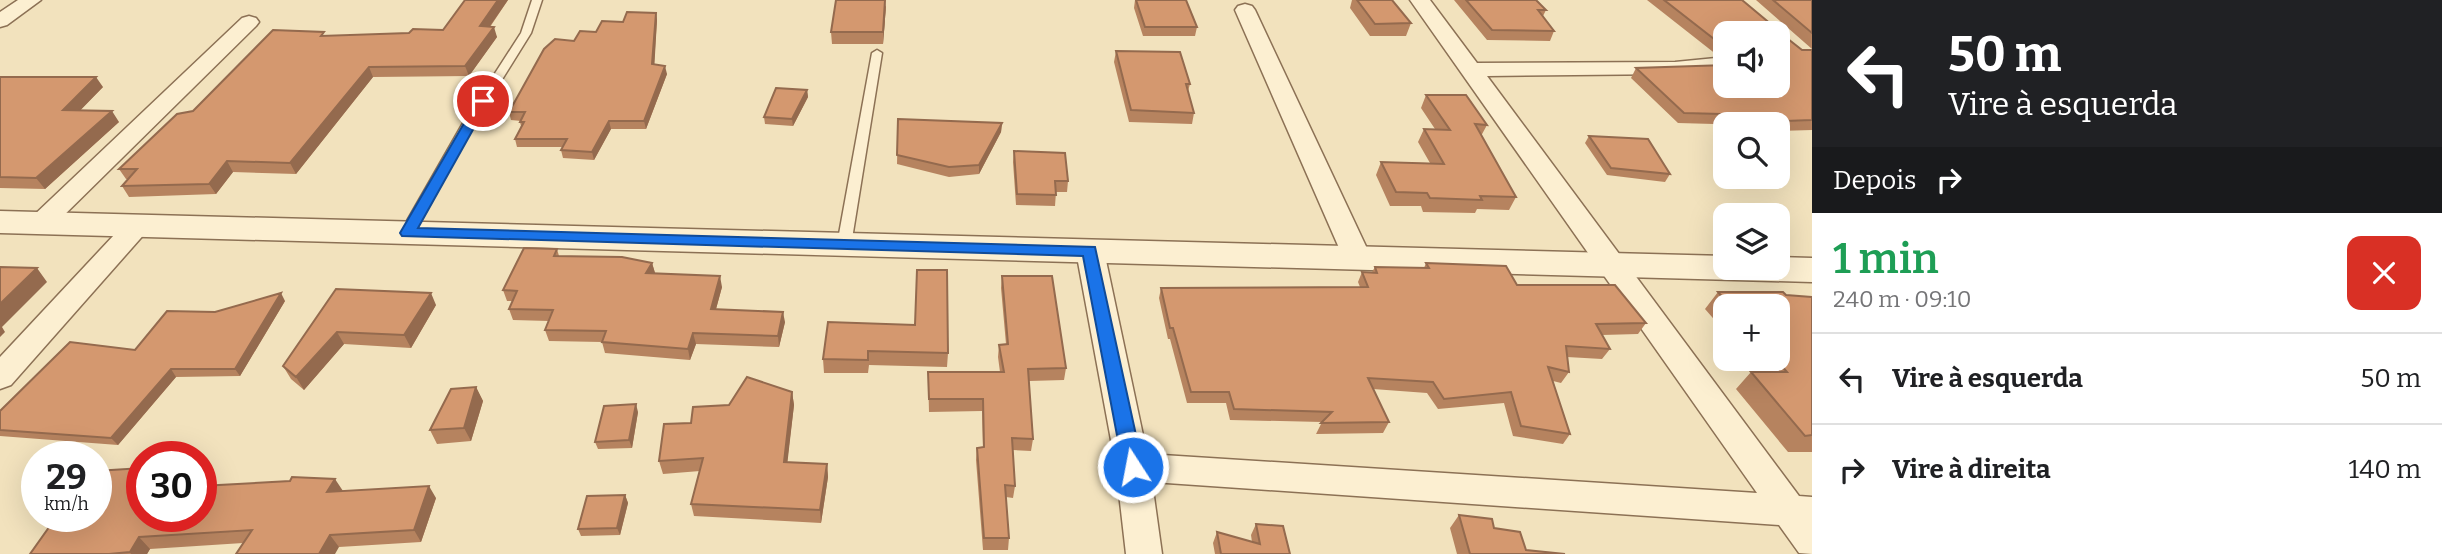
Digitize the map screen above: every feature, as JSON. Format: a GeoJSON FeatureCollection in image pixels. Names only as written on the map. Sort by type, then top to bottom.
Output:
{"type":"FeatureCollection","features":[{"type":"Feature","properties":{"kind":"street"},"geometry":{"type":"LineString","coordinates":[[0,21],[31,0]]}},
{"type":"Feature","properties":{"kind":"street"},"geometry":{"type":"LineString","coordinates":[[1420,0],[1611,264],[1801,512],[1812,542]]}},
{"type":"Feature","properties":{"kind":"street"},"geometry":{"type":"LineString","coordinates":[[1245,10],[1357,257]]}},
{"type":"Feature","properties":{"kind":"street"},"geometry":{"type":"LineString","coordinates":[[41,223],[249,22]]}},
{"type":"Feature","properties":{"kind":"street"},"geometry":{"type":"LineString","coordinates":[[1470,70],[1675,68],[1713,64]]}},
{"type":"Feature","properties":{"kind":"street"},"geometry":{"type":"LineString","coordinates":[[0,222],[1713,268]]}},
{"type":"Feature","properties":{"kind":"street"},"geometry":{"type":"LineString","coordinates":[[0,377],[138,225]]}},
{"type":"Feature","properties":{"kind":"street"},"geometry":{"type":"LineString","coordinates":[[1090,251],[1133,467],[1144,554]]}},
{"type":"Feature","properties":{"kind":"street"},"geometry":{"type":"LineString","coordinates":[[1790,269],[1812,270]]}},
{"type":"Feature","properties":{"kind":"street"},"geometry":{"type":"LineString","coordinates":[[1133,467],[1801,512]]}},
{"type":"Feature","properties":{"kind":"lane"},"geometry":{"type":"LineString","coordinates":[[407,233],[469,123],[526,33],[537,0]]}},
{"type":"Feature","properties":{"kind":"lane"},"geometry":{"type":"LineString","coordinates":[[844,245],[877,53]]}},
{"type":"Feature","properties":{"kind":"building"},"geometry":{"type":"Polygon","coordinates":[[[465,0],[498,0],[480,26],[494,27],[465,66],[369,67],[290,163],[227,161],[209,184],[122,186],[137,169],[119,169],[177,114],[193,111],[273,30],[324,32],[321,36],[409,33],[413,29],[443,30],[465,0]]]}},
{"type":"Feature","properties":{"kind":"building"},"geometry":{"type":"Polygon","coordinates":[[[836,0],[885,0],[883,32],[831,32],[836,0]]]}},
{"type":"Feature","properties":{"kind":"building"},"geometry":{"type":"Polygon","coordinates":[[[1136,0],[1186,0],[1197,27],[1145,27],[1136,0]]]}},
{"type":"Feature","properties":{"kind":"building"},"geometry":{"type":"Polygon","coordinates":[[[1357,0],[1392,0],[1411,23],[1375,24],[1357,0]]]}},
{"type":"Feature","properties":{"kind":"building"},"geometry":{"type":"Polygon","coordinates":[[[1466,0],[1536,0],[1546,10],[1538,10],[1554,31],[1492,30],[1466,0]]]}},
{"type":"Feature","properties":{"kind":"building"},"geometry":{"type":"Polygon","coordinates":[[[1664,0],[1742,0],[1767,21],[1713,21],[1713,38],[1664,0]]]}},
{"type":"Feature","properties":{"kind":"building"},"geometry":{"type":"Polygon","coordinates":[[[1773,0],[1812,0],[1812,33],[1773,0]]]}},
{"type":"Feature","properties":{"kind":"building"},"geometry":{"type":"Polygon","coordinates":[[[627,12],[656,13],[652,64],[665,66],[644,121],[609,121],[592,152],[561,150],[567,139],[515,139],[524,122],[520,122],[525,112],[509,112],[544,49],[555,39],[574,41],[580,31],[596,32],[602,21],[623,22],[627,12]]]}},
{"type":"Feature","properties":{"kind":"building"},"geometry":{"type":"Polygon","coordinates":[[[1790,41],[1802,50],[1812,50],[1812,120],[1790,121],[1790,112],[1684,113],[1636,68],[1713,65],[1713,98],[1790,98],[1790,41]]]}},
{"type":"Feature","properties":{"kind":"building"},"geometry":{"type":"Polygon","coordinates":[[[1116,51],[1180,52],[1190,84],[1186,84],[1194,113],[1131,110],[1116,51]]]}},
{"type":"Feature","properties":{"kind":"building"},"geometry":{"type":"Polygon","coordinates":[[[0,77],[96,77],[63,110],[112,111],[36,178],[0,177],[0,77]]]}},
{"type":"Feature","properties":{"kind":"building"},"geometry":{"type":"Polygon","coordinates":[[[776,88],[807,90],[792,119],[764,117],[776,88]]]}},
{"type":"Feature","properties":{"kind":"building"},"geometry":{"type":"Polygon","coordinates":[[[1426,95],[1466,95],[1487,125],[1475,124],[1516,197],[1480,196],[1482,200],[1430,198],[1427,193],[1396,192],[1381,162],[1444,164],[1424,129],[1450,130],[1426,95]]]}},
{"type":"Feature","properties":{"kind":"building"},"geometry":{"type":"Polygon","coordinates":[[[898,119],[1002,123],[979,165],[949,167],[897,155],[898,119]]]}},
{"type":"Feature","properties":{"kind":"building"},"geometry":{"type":"Polygon","coordinates":[[[1589,136],[1648,139],[1670,174],[1611,168],[1589,136]]]}},
{"type":"Feature","properties":{"kind":"building"},"geometry":{"type":"Polygon","coordinates":[[[1014,151],[1065,153],[1068,181],[1055,181],[1056,195],[1017,194],[1014,151]]]}},
{"type":"Feature","properties":{"kind":"building"},"geometry":{"type":"Polygon","coordinates":[[[524,248],[557,249],[554,256],[622,257],[652,263],[646,273],[720,276],[711,309],[783,312],[778,336],[693,333],[688,349],[602,342],[606,331],[545,330],[553,310],[509,309],[517,291],[503,290],[524,248]]]}},
{"type":"Feature","properties":{"kind":"building"},"geometry":{"type":"Polygon","coordinates":[[[1426,263],[1506,266],[1517,285],[1615,285],[1646,323],[1596,324],[1610,349],[1566,346],[1569,372],[1548,367],[1570,434],[1521,426],[1511,392],[1444,399],[1433,382],[1368,378],[1389,422],[1321,423],[1332,412],[1234,409],[1229,392],[1191,392],[1173,328],[1170,328],[1161,288],[1368,287],[1362,272],[1377,273],[1375,267],[1429,268],[1426,263]]]}},
{"type":"Feature","properties":{"kind":"building"},"geometry":{"type":"Polygon","coordinates":[[[0,267],[37,268],[0,304],[0,267]]]}},
{"type":"Feature","properties":{"kind":"building"},"geometry":{"type":"Polygon","coordinates":[[[917,270],[947,270],[948,353],[868,351],[868,360],[823,359],[828,322],[915,325],[917,270]]]}},
{"type":"Feature","properties":{"kind":"building"},"geometry":{"type":"Polygon","coordinates":[[[1002,276],[1052,276],[1066,368],[1028,369],[1033,439],[1012,438],[1015,486],[1005,485],[1009,538],[984,538],[977,448],[984,447],[983,399],[929,399],[928,372],[1004,372],[999,345],[1008,344],[1002,276]]]}},
{"type":"Feature","properties":{"kind":"building"},"geometry":{"type":"Polygon","coordinates":[[[336,289],[431,293],[404,335],[337,332],[296,377],[283,366],[336,289]]]}},
{"type":"Feature","properties":{"kind":"building"},"geometry":{"type":"Polygon","coordinates":[[[1718,292],[1785,294],[1720,294],[1718,292]]]}},
{"type":"Feature","properties":{"kind":"building"},"geometry":{"type":"Polygon","coordinates":[[[281,293],[235,369],[171,369],[111,438],[0,430],[0,411],[70,342],[135,350],[167,311],[215,312],[281,293]]]}},
{"type":"Feature","properties":{"kind":"building"},"geometry":{"type":"Polygon","coordinates":[[[1790,295],[1812,297],[1812,435],[1805,436],[1751,372],[1790,371],[1790,295]]]}},
{"type":"Feature","properties":{"kind":"building"},"geometry":{"type":"Polygon","coordinates":[[[747,377],[792,392],[784,462],[827,464],[820,510],[691,504],[703,458],[659,461],[664,424],[691,423],[693,407],[729,405],[747,377]]]}},
{"type":"Feature","properties":{"kind":"building"},"geometry":{"type":"Polygon","coordinates":[[[476,387],[464,428],[430,430],[451,389],[476,387]]]}},
{"type":"Feature","properties":{"kind":"building"},"geometry":{"type":"Polygon","coordinates":[[[636,404],[629,440],[595,442],[604,406],[636,404]]]}},
{"type":"Feature","properties":{"kind":"building"},"geometry":{"type":"Polygon","coordinates":[[[126,469],[126,532],[217,532],[217,485],[290,481],[292,477],[335,479],[327,492],[429,486],[414,530],[330,535],[319,554],[236,554],[252,530],[139,537],[130,552],[30,554],[46,532],[112,532],[112,470],[126,469]]]}},
{"type":"Feature","properties":{"kind":"building"},"geometry":{"type":"Polygon","coordinates":[[[625,495],[617,528],[578,529],[587,496],[625,495]]]}},
{"type":"Feature","properties":{"kind":"building"},"geometry":{"type":"Polygon","coordinates":[[[1459,515],[1492,519],[1494,528],[1520,532],[1526,550],[1565,554],[1470,554],[1459,515]]]}},
{"type":"Feature","properties":{"kind":"building"},"geometry":{"type":"Polygon","coordinates":[[[1256,524],[1283,526],[1290,554],[1221,554],[1217,532],[1260,544],[1256,524]]]}},
{"type":"Feature","properties":{"kind":"route"},"geometry":{"type":"LineString","coordinates":[[483,101],[407,233],[1090,251],[1133,467]]}}]}
